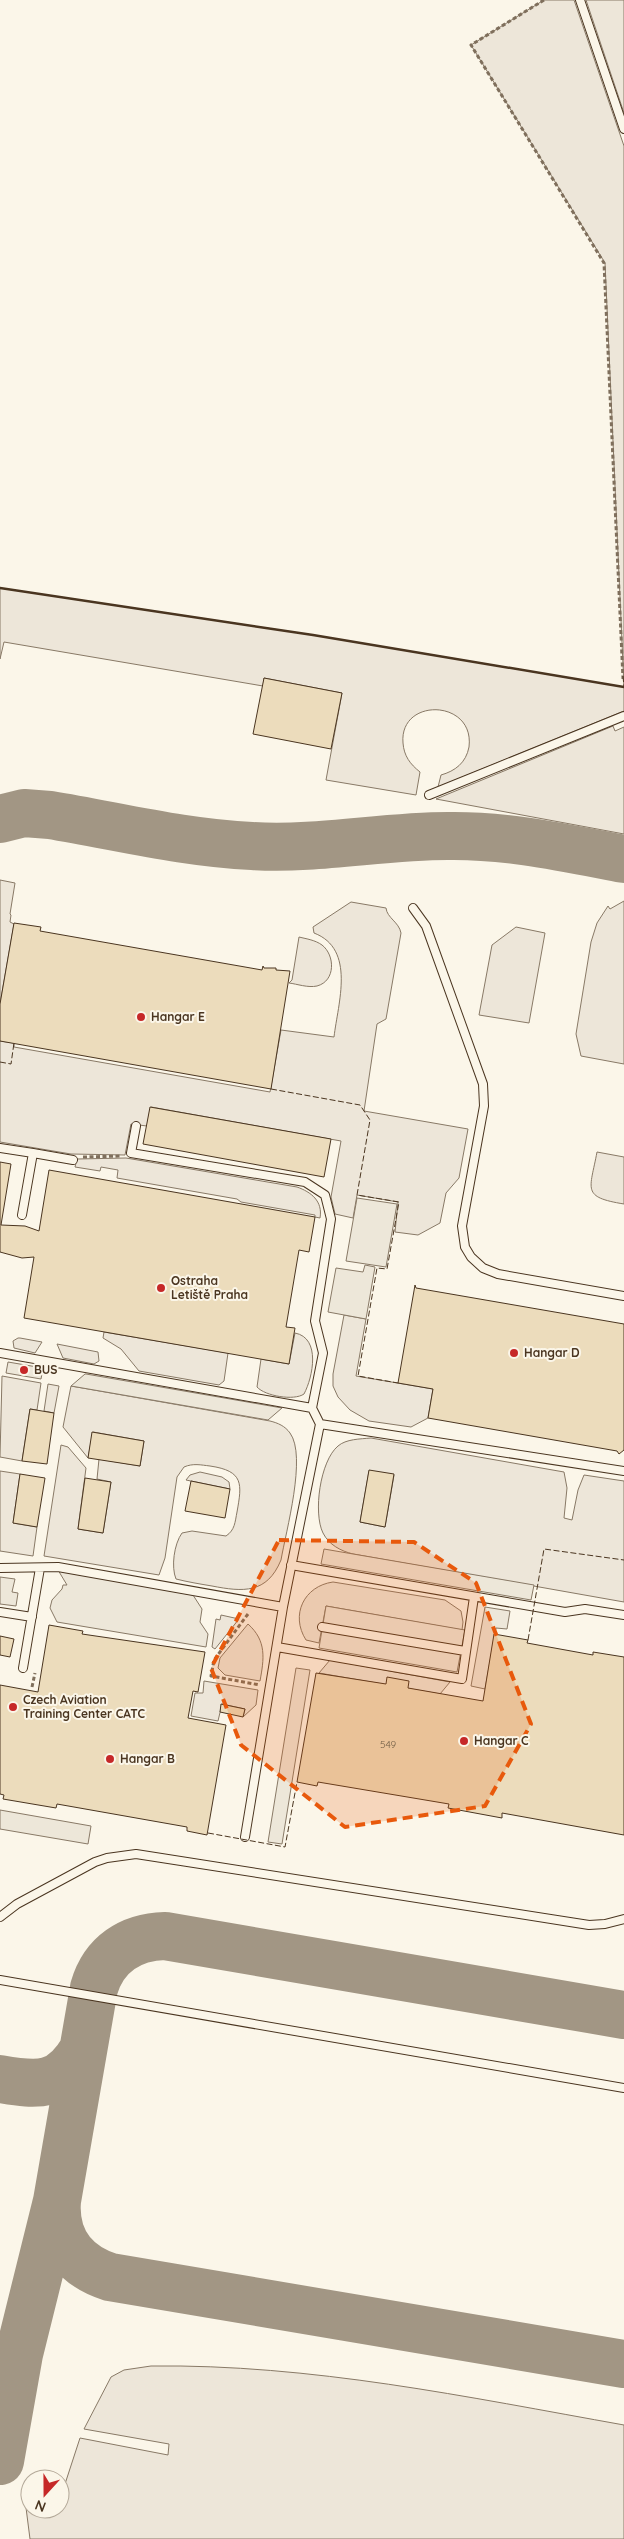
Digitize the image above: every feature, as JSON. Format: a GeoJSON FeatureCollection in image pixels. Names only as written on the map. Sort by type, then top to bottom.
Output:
{"type":"FeatureCollection","features":[{"type":"Feature","properties":{"kind":"lane"},"geometry":{"type":"LineString","coordinates":[[580,0],[624,129]]}},
{"type":"Feature","properties":{"kind":"lane"},"geometry":{"type":"LineString","coordinates":[[429,795],[624,716]]}},
{"type":"Feature","properties":{"kind":"lane"},"geometry":{"type":"LineString","coordinates":[[413,908],[426,926],[483,1084],[484,1106],[462,1226],[465,1247],[476,1263],[489,1271],[624,1296]]}},
{"type":"Feature","properties":{"kind":"lane"},"geometry":{"type":"LineString","coordinates":[[136,1126],[131,1153],[296,1180],[313,1186],[325,1195],[331,1218],[315,1321],[323,1353],[312,1408],[320,1424],[283,1606],[245,1837]]}},
{"type":"Feature","properties":{"kind":"lane"},"geometry":{"type":"LineString","coordinates":[[0,1148],[73,1160]]}},
{"type":"Feature","properties":{"kind":"lane"},"geometry":{"type":"LineString","coordinates":[[22,1215],[34,1154]]}},
{"type":"Feature","properties":{"kind":"lane"},"geometry":{"type":"LineString","coordinates":[[0,1353],[312,1408]]}},
{"type":"Feature","properties":{"kind":"lane"},"geometry":{"type":"LineString","coordinates":[[320,1424],[624,1471]]}},
{"type":"Feature","properties":{"kind":"lane"},"geometry":{"type":"LineString","coordinates":[[291,1565],[565,1612],[585,1609],[624,1615]]}},
{"type":"Feature","properties":{"kind":"lane"},"geometry":{"type":"LineString","coordinates":[[0,1568],[58,1567],[283,1606]]}},
{"type":"Feature","properties":{"kind":"lane"},"geometry":{"type":"LineString","coordinates":[[23,1668],[40,1568]]}},
{"type":"Feature","properties":{"kind":"lane"},"geometry":{"type":"LineString","coordinates":[[277,1647],[462,1679],[474,1597]]}},
{"type":"Feature","properties":{"kind":"lane"},"geometry":{"type":"LineString","coordinates":[[0,1612],[32,1617]]}},
{"type":"Feature","properties":{"kind":"lane"},"geometry":{"type":"LineString","coordinates":[[322,1627],[466,1651]]}},
{"type":"Feature","properties":{"kind":"lane"},"geometry":{"type":"LineString","coordinates":[[0,1917],[17,1904],[95,1862],[113,1856],[136,1854],[589,1925],[605,1924],[624,1919]]}},
{"type":"Feature","properties":{"kind":"lane"},"geometry":{"type":"LineString","coordinates":[[0,1980],[624,2088]]}},
{"type":"Feature","properties":{"kind":"path"},"geometry":{"type":"LineString","coordinates":[[544,0],[471,46],[604,263],[623,679]]}},
{"type":"Feature","properties":{"kind":"path"},"geometry":{"type":"LineString","coordinates":[[73,1160],[76,1157],[126,1156],[131,1153]]}},
{"type":"Feature","properties":{"kind":"path"},"geometry":{"type":"LineString","coordinates":[[257,1602],[214,1660],[211,1676],[270,1686]]}},
{"type":"Feature","properties":{"kind":"highlighted area"},"geometry":{"type":"Polygon","coordinates":[[[279,1540],[414,1542],[476,1583],[531,1724],[485,1806],[345,1827],[241,1745],[211,1668],[279,1540]]]}},
{"type":"Feature","properties":{"kind":"shaded area"},"geometry":{"type":"Polygon","coordinates":[[[544,0],[574,0],[624,146],[624,687],[605,263],[471,45],[544,0]]]}},
{"type":"Feature","properties":{"kind":"shaded area"},"geometry":{"type":"Polygon","coordinates":[[[586,0],[624,0],[624,113],[586,0]]]}},
{"type":"Feature","properties":{"kind":"shaded area"},"geometry":{"type":"Polygon","coordinates":[[[0,588],[313,635],[624,687],[624,711],[438,787],[441,775],[459,766],[468,753],[468,731],[461,720],[450,713],[437,710],[424,711],[412,717],[405,728],[403,743],[408,759],[420,772],[416,795],[326,780],[342,693],[264,678],[263,686],[4,642],[0,659],[0,588]]]}},
{"type":"Feature","properties":{"kind":"shaded area"},"geometry":{"type":"Polygon","coordinates":[[[613,726],[615,731],[624,727],[624,834],[436,799],[613,726]]]}},
{"type":"Feature","properties":{"kind":"shaded area"},"geometry":{"type":"Polygon","coordinates":[[[0,880],[15,883],[10,914],[10,922],[14,924],[0,1004],[0,880]]]}},
{"type":"Feature","properties":{"kind":"shaded area"},"geometry":{"type":"Polygon","coordinates":[[[624,901],[624,1064],[581,1056],[576,1034],[591,942],[597,923],[608,906],[610,909],[624,901]]]}},
{"type":"Feature","properties":{"kind":"shaded area"},"geometry":{"type":"Polygon","coordinates":[[[351,902],[386,908],[388,915],[398,926],[401,933],[386,1019],[377,1024],[364,1111],[468,1129],[459,1178],[446,1193],[440,1223],[418,1235],[395,1232],[398,1202],[357,1195],[353,1218],[335,1214],[331,1197],[341,1141],[151,1107],[147,1126],[131,1124],[125,1155],[71,1154],[0,1142],[0,1041],[14,1043],[14,1047],[270,1092],[281,1030],[334,1037],[341,993],[340,964],[335,951],[327,941],[314,933],[313,927],[351,902]]]}},
{"type":"Feature","properties":{"kind":"shaded area"},"geometry":{"type":"Polygon","coordinates":[[[516,927],[545,933],[529,1023],[479,1015],[492,945],[516,927]]]}},
{"type":"Feature","properties":{"kind":"shaded area"},"geometry":{"type":"Polygon","coordinates":[[[299,937],[319,943],[326,949],[329,955],[332,967],[328,979],[317,986],[289,983],[292,980],[299,937]]]}},
{"type":"Feature","properties":{"kind":"shaded area"},"geometry":{"type":"Polygon","coordinates":[[[597,1152],[624,1157],[624,1204],[601,1198],[592,1190],[592,1175],[597,1152]]]}},
{"type":"Feature","properties":{"kind":"shaded area"},"geometry":{"type":"Polygon","coordinates":[[[126,1158],[297,1187],[307,1192],[318,1202],[320,1218],[315,1217],[315,1215],[241,1202],[237,1199],[117,1178],[118,1170],[101,1167],[100,1171],[75,1167],[77,1159],[126,1158]]]}},
{"type":"Feature","properties":{"kind":"shaded area"},"geometry":{"type":"Polygon","coordinates":[[[357,1198],[397,1204],[386,1267],[346,1261],[357,1198]]]}},
{"type":"Feature","properties":{"kind":"shaded area"},"geometry":{"type":"Polygon","coordinates":[[[365,1265],[375,1267],[366,1319],[328,1312],[336,1268],[363,1272],[365,1265]]]}},
{"type":"Feature","properties":{"kind":"shaded area"},"geometry":{"type":"Polygon","coordinates":[[[344,1315],[366,1319],[356,1376],[433,1389],[428,1418],[411,1427],[369,1421],[350,1410],[338,1397],[333,1386],[333,1374],[344,1315]]]}},
{"type":"Feature","properties":{"kind":"shaded area"},"geometry":{"type":"Polygon","coordinates":[[[104,1332],[228,1353],[224,1381],[219,1385],[139,1371],[121,1349],[103,1338],[104,1332]]]}},
{"type":"Feature","properties":{"kind":"shaded area"},"geometry":{"type":"Polygon","coordinates":[[[295,1333],[303,1336],[309,1342],[312,1350],[312,1369],[304,1394],[287,1397],[266,1393],[257,1387],[261,1359],[289,1364],[295,1333]]]}},
{"type":"Feature","properties":{"kind":"shaded area"},"geometry":{"type":"Polygon","coordinates":[[[18,1338],[42,1342],[35,1353],[14,1348],[13,1341],[18,1338]]]}},
{"type":"Feature","properties":{"kind":"shaded area"},"geometry":{"type":"Polygon","coordinates":[[[57,1344],[98,1352],[99,1361],[94,1364],[63,1358],[57,1344]]]}},
{"type":"Feature","properties":{"kind":"shaded area","name":"BUS"},"geometry":{"type":"Polygon","coordinates":[[[8,1362],[43,1368],[41,1379],[6,1373],[8,1362]]]}},
{"type":"Feature","properties":{"kind":"shaded area"},"geometry":{"type":"Polygon","coordinates":[[[85,1374],[282,1408],[268,1420],[71,1386],[85,1374]]]}},
{"type":"Feature","properties":{"kind":"shaded area"},"geometry":{"type":"Polygon","coordinates":[[[2,1376],[41,1383],[37,1410],[30,1409],[22,1461],[0,1457],[2,1376]]]}},
{"type":"Feature","properties":{"kind":"shaded area"},"geometry":{"type":"Polygon","coordinates":[[[48,1384],[59,1386],[54,1413],[44,1411],[48,1384]]]}},
{"type":"Feature","properties":{"kind":"shaded area"},"geometry":{"type":"Polygon","coordinates":[[[71,1386],[270,1421],[286,1428],[295,1444],[296,1476],[294,1494],[281,1560],[269,1579],[253,1588],[234,1589],[176,1579],[174,1574],[174,1556],[182,1533],[192,1531],[226,1536],[233,1528],[235,1522],[240,1494],[238,1480],[229,1471],[210,1466],[191,1465],[184,1467],[177,1477],[165,1558],[159,1575],[44,1556],[61,1445],[68,1447],[86,1468],[78,1529],[103,1533],[111,1482],[97,1479],[99,1459],[140,1466],[144,1441],[93,1432],[88,1458],[63,1427],[71,1386]]]}},
{"type":"Feature","properties":{"kind":"shaded area"},"geometry":{"type":"Polygon","coordinates":[[[371,1438],[564,1472],[567,1488],[564,1518],[572,1520],[578,1490],[584,1475],[624,1481],[624,1602],[353,1554],[336,1547],[323,1533],[320,1524],[319,1501],[323,1475],[332,1453],[338,1446],[349,1441],[371,1438]],[[369,1471],[360,1522],[385,1527],[394,1475],[369,1471]]]}},
{"type":"Feature","properties":{"kind":"shaded area"},"geometry":{"type":"Polygon","coordinates":[[[0,1471],[20,1474],[13,1523],[37,1527],[33,1556],[0,1551],[0,1471]]]}},
{"type":"Feature","properties":{"kind":"shaded area"},"geometry":{"type":"Polygon","coordinates":[[[200,1472],[222,1477],[229,1482],[230,1489],[186,1480],[190,1475],[200,1472]]]}},
{"type":"Feature","properties":{"kind":"shaded area"},"geometry":{"type":"Polygon","coordinates":[[[324,1549],[534,1585],[531,1600],[321,1564],[324,1549]]]}},
{"type":"Feature","properties":{"kind":"shaded area"},"geometry":{"type":"Polygon","coordinates":[[[58,1570],[193,1595],[202,1609],[200,1622],[208,1634],[206,1647],[57,1622],[50,1608],[52,1600],[62,1589],[63,1585],[67,1585],[58,1570]]]}},
{"type":"Feature","properties":{"kind":"shaded area"},"geometry":{"type":"Polygon","coordinates":[[[0,1577],[15,1579],[12,1592],[18,1593],[16,1606],[0,1604],[0,1577]]]}},
{"type":"Feature","properties":{"kind":"shaded area"},"geometry":{"type":"Polygon","coordinates":[[[333,1582],[445,1600],[461,1611],[462,1630],[326,1606],[319,1643],[306,1640],[299,1621],[303,1603],[314,1589],[333,1582]]]}},
{"type":"Feature","properties":{"kind":"shaded area"},"geometry":{"type":"Polygon","coordinates":[[[326,1606],[465,1630],[457,1672],[319,1648],[326,1606]]]}},
{"type":"Feature","properties":{"kind":"shaded area"},"geometry":{"type":"Polygon","coordinates":[[[485,1607],[510,1611],[507,1629],[496,1628],[485,1689],[471,1686],[485,1607]]]}},
{"type":"Feature","properties":{"kind":"shaded area"},"geometry":{"type":"Polygon","coordinates":[[[221,1615],[239,1619],[215,1649],[212,1647],[216,1619],[220,1620],[221,1615]]]}},
{"type":"Feature","properties":{"kind":"shaded area"},"geometry":{"type":"Polygon","coordinates":[[[248,1624],[258,1637],[263,1651],[260,1681],[225,1675],[218,1668],[220,1658],[248,1624]]]}},
{"type":"Feature","properties":{"kind":"shaded area"},"geometry":{"type":"Polygon","coordinates":[[[330,1660],[450,1682],[440,1694],[319,1673],[330,1660]]]}},
{"type":"Feature","properties":{"kind":"shaded area"},"geometry":{"type":"Polygon","coordinates":[[[296,1668],[310,1670],[282,1844],[268,1842],[296,1668]]]}},
{"type":"Feature","properties":{"kind":"shaded area"},"geometry":{"type":"Polygon","coordinates":[[[204,1681],[258,1690],[256,1705],[243,1717],[245,1709],[222,1704],[218,1721],[191,1716],[195,1693],[203,1693],[204,1681]]]}},
{"type":"Feature","properties":{"kind":"shaded area"},"geometry":{"type":"Polygon","coordinates":[[[0,1810],[91,1826],[88,1844],[0,1829],[0,1810]]]}},
{"type":"Feature","properties":{"kind":"shaded area"},"geometry":{"type":"Polygon","coordinates":[[[151,2366],[211,2367],[330,2376],[389,2384],[624,2425],[624,2539],[30,2539],[27,2519],[70,2519],[70,2469],[80,2438],[168,2455],[169,2444],[84,2429],[111,2377],[124,2370],[151,2366]]]}},
{"type":"Feature","properties":{"kind":"building"},"geometry":{"type":"Polygon","coordinates":[[[264,678],[342,693],[331,749],[253,734],[264,678]]]}},
{"type":"Feature","properties":{"kind":"building","name":"Hangar E"},"geometry":{"type":"Polygon","coordinates":[[[14,923],[41,927],[40,931],[262,970],[263,966],[264,968],[290,971],[271,1089],[0,1041],[0,1004],[14,923]]]}},
{"type":"Feature","properties":{"kind":"building"},"geometry":{"type":"Polygon","coordinates":[[[150,1107],[331,1139],[324,1177],[143,1144],[150,1107]]]}},
{"type":"Feature","properties":{"kind":"building","name":"Ostraha Letiště Praha"},"geometry":{"type":"Polygon","coordinates":[[[0,1162],[11,1164],[1,1225],[25,1226],[39,1231],[49,1170],[315,1217],[309,1252],[299,1250],[286,1327],[295,1328],[289,1364],[24,1318],[34,1257],[22,1258],[0,1252],[0,1162]]]}},
{"type":"Feature","properties":{"kind":"building","name":"Hangar D"},"geometry":{"type":"Polygon","coordinates":[[[415,1285],[416,1288],[624,1324],[624,1450],[619,1454],[617,1451],[428,1418],[433,1389],[398,1383],[415,1285]]]}},
{"type":"Feature","properties":{"kind":"building"},"geometry":{"type":"Polygon","coordinates":[[[30,1409],[54,1413],[47,1464],[22,1461],[30,1409]]]}},
{"type":"Feature","properties":{"kind":"building"},"geometry":{"type":"Polygon","coordinates":[[[92,1432],[144,1441],[140,1466],[88,1458],[92,1432]]]}},
{"type":"Feature","properties":{"kind":"building"},"geometry":{"type":"Polygon","coordinates":[[[369,1470],[394,1474],[385,1527],[360,1522],[369,1470]]]}},
{"type":"Feature","properties":{"kind":"building"},"geometry":{"type":"Polygon","coordinates":[[[20,1474],[45,1478],[37,1527],[13,1523],[20,1474]]]}},
{"type":"Feature","properties":{"kind":"building"},"geometry":{"type":"Polygon","coordinates":[[[85,1478],[111,1482],[103,1533],[78,1529],[85,1478]]]}},
{"type":"Feature","properties":{"kind":"building"},"geometry":{"type":"Polygon","coordinates":[[[191,1481],[230,1489],[225,1518],[185,1511],[191,1481]]]}},
{"type":"Feature","properties":{"kind":"building","name":"Hangar B"},"geometry":{"type":"Polygon","coordinates":[[[49,1625],[83,1631],[82,1634],[205,1652],[198,1692],[193,1691],[188,1718],[226,1725],[207,1835],[187,1831],[187,1827],[57,1804],[56,1808],[3,1799],[4,1795],[0,1794],[0,1685],[38,1692],[49,1625]]]}},
{"type":"Feature","properties":{"kind":"building","name":"Hangar C"},"geometry":{"type":"Polygon","coordinates":[[[494,1634],[528,1640],[527,1643],[593,1655],[593,1652],[624,1657],[624,1835],[502,1813],[502,1818],[448,1808],[449,1804],[318,1782],[317,1786],[297,1782],[316,1673],[386,1684],[387,1677],[409,1681],[408,1688],[483,1701],[494,1634]]]}},
{"type":"Feature","properties":{"kind":"building"},"geometry":{"type":"Polygon","coordinates":[[[0,1636],[14,1639],[10,1657],[0,1655],[0,1636]]]}},
{"type":"Feature","properties":{"kind":"building"},"geometry":{"type":"Polygon","coordinates":[[[221,1704],[245,1709],[243,1717],[220,1712],[221,1704]]]}},
{"type":"Feature","properties":{"kind":"taxiway"},"geometry":{"type":"LineString","coordinates":[[0,819],[24,813],[50,815],[176,838],[277,847],[326,845],[399,838],[470,836],[536,843],[624,859]]}},
{"type":"Feature","properties":{"kind":"taxiway"},"geometry":{"type":"LineString","coordinates":[[0,2461],[19,2354],[57,2201],[94,1988],[104,1966],[120,1950],[141,1940],[165,1936],[624,2015]]}},
{"type":"Feature","properties":{"kind":"taxiway"},"geometry":{"type":"LineString","coordinates":[[0,2079],[26,2083],[48,2081],[66,2071],[83,2050]]}},
{"type":"Feature","properties":{"kind":"taxiway"},"geometry":{"type":"LineString","coordinates":[[57,2201],[59,2227],[69,2249],[87,2266],[110,2277],[624,2364]]}},
{"type":"Feature","properties":{"kind":"fence"},"geometry":{"type":"LineString","coordinates":[[623,676],[624,687]]}},
{"type":"Feature","properties":{"kind":"fence"},"geometry":{"type":"LineString","coordinates":[[0,1062],[11,1064],[14,1043]]}},
{"type":"Feature","properties":{"kind":"fence"},"geometry":{"type":"LineString","coordinates":[[271,1089],[360,1105],[370,1120],[357,1195],[399,1202],[387,1269],[377,1268],[358,1376],[398,1383]]}},
{"type":"Feature","properties":{"kind":"fence"},"geometry":{"type":"LineString","coordinates":[[528,1640],[544,1549],[624,1560]]}},
{"type":"Feature","properties":{"kind":"fence"},"geometry":{"type":"LineString","coordinates":[[208,1833],[285,1847],[297,1782]]}},
{"type":"Feature","properties":{"kind":"wall"},"geometry":{"type":"LineString","coordinates":[[0,588],[313,635],[624,687]]}},
{"type":"Feature","properties":{"kind":"place","name":"Hangar E"},"geometry":{"type":"Point","coordinates":[141,1017]}},
{"type":"Feature","properties":{"kind":"place","name":"Ostraha Letiště Praha"},"geometry":{"type":"Point","coordinates":[161,1288]}},
{"type":"Feature","properties":{"kind":"place","name":"Hangar D"},"geometry":{"type":"Point","coordinates":[514,1353]}},
{"type":"Feature","properties":{"kind":"place","name":"BUS"},"geometry":{"type":"Point","coordinates":[24,1370]}},
{"type":"Feature","properties":{"kind":"place","name":"Czech Aviation Training Center CATC"},"geometry":{"type":"Point","coordinates":[13,1707]}},
{"type":"Feature","properties":{"kind":"place","name":"Hangar C"},"geometry":{"type":"Point","coordinates":[464,1741]}},
{"type":"Feature","properties":{"kind":"place","name":"Hangar B"},"geometry":{"type":"Point","coordinates":[110,1759]}}]}
